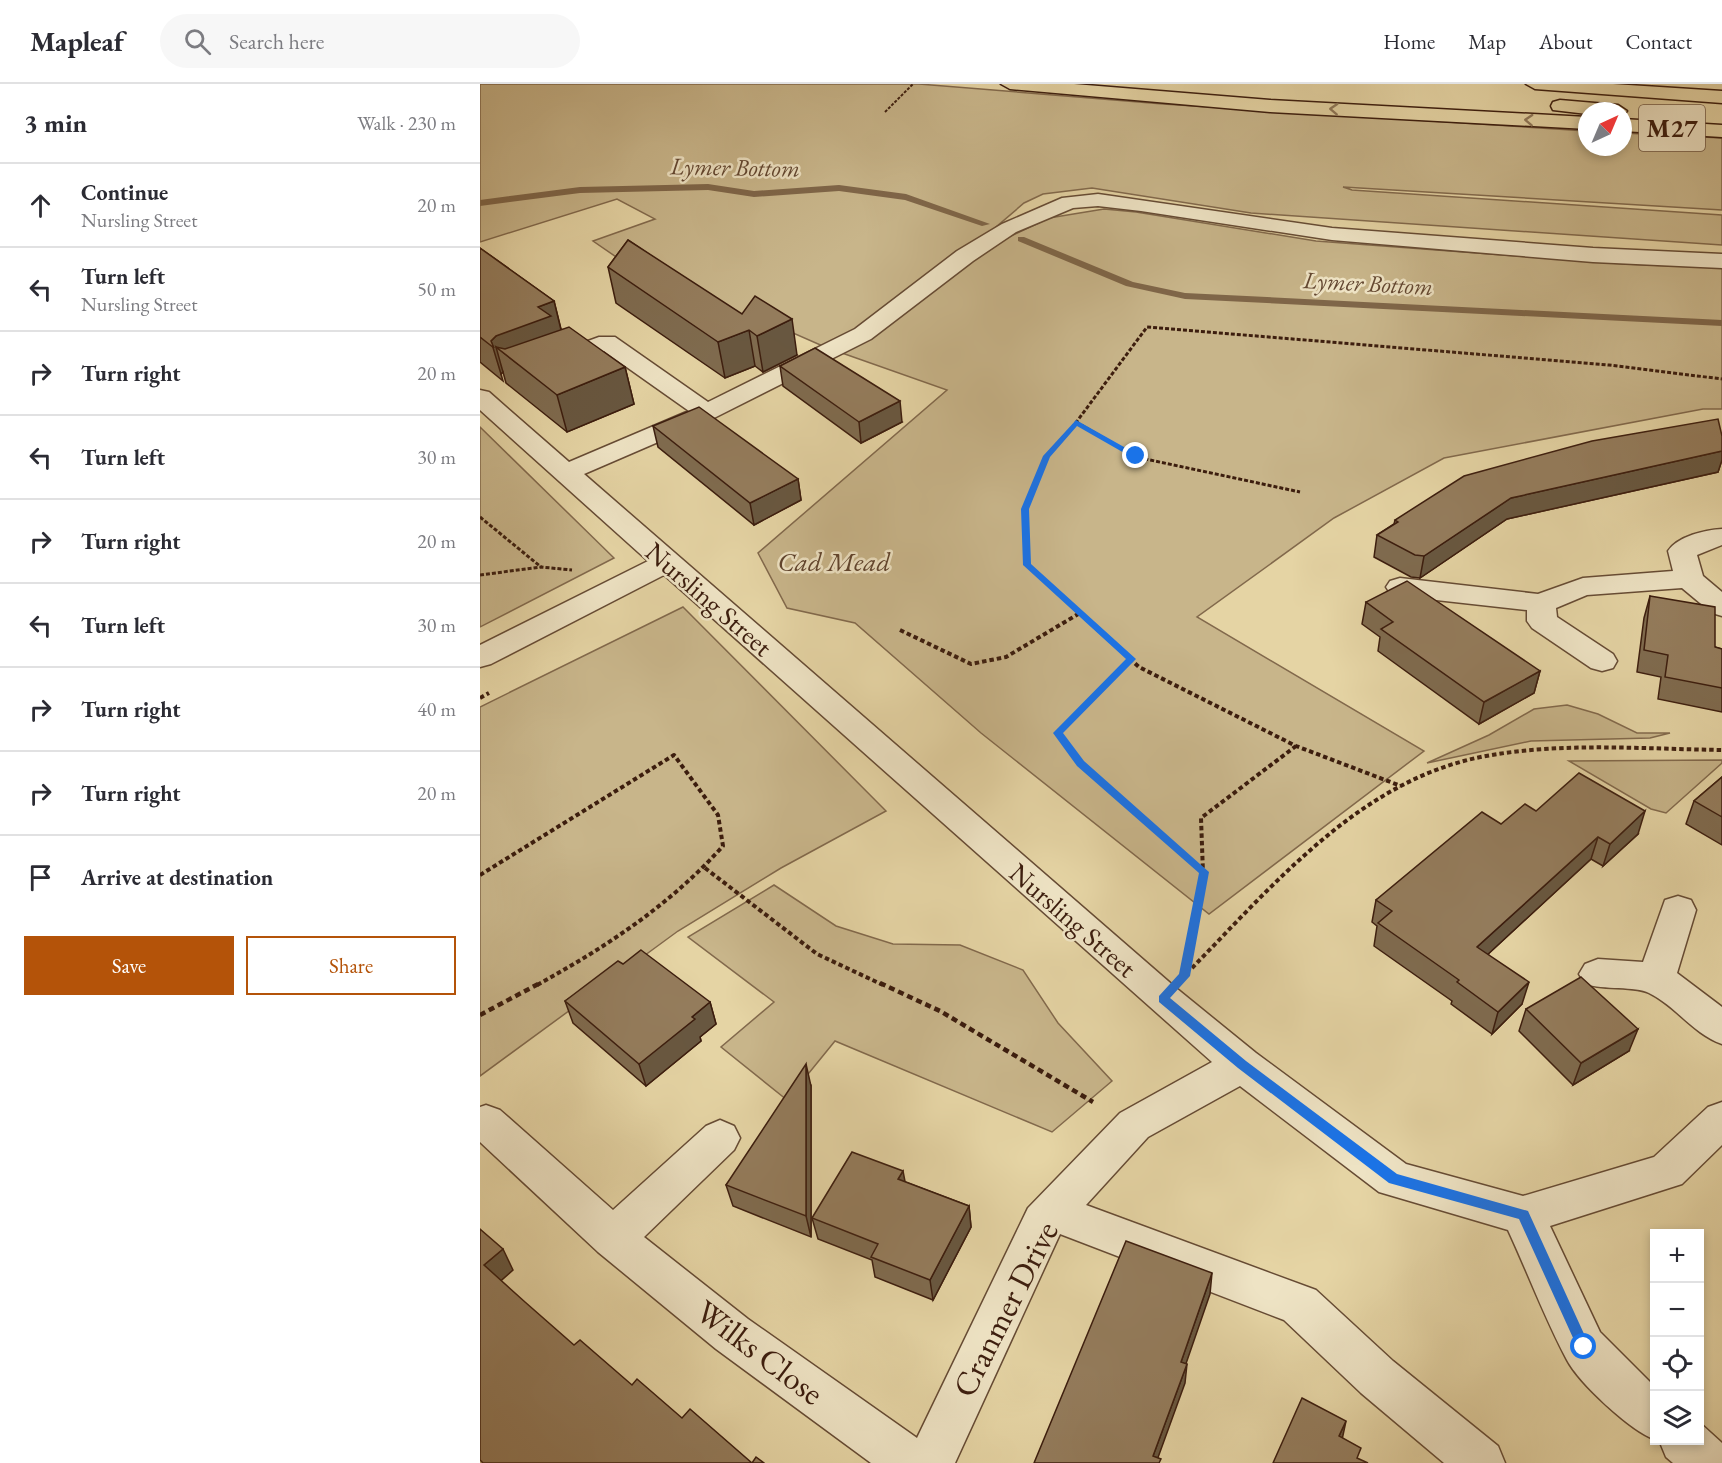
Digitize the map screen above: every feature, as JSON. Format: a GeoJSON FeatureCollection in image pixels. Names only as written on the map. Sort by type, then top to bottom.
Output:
{"type":"FeatureCollection","features":[{"type":"Feature","properties":{"kind":"highway"},"geometry":{"type":"LineString","coordinates":[[1010,84],[1270,106],[1578,123]]}},
{"type":"Feature","properties":{"kind":"highway","name":"M27"},"geometry":{"type":"LineString","coordinates":[[1534,84],[1722,97]]}},
{"type":"Feature","properties":{"kind":"highway","name":"M27"},"geometry":{"type":"LineString","coordinates":[[1454,98],[1578,108]]}},
{"type":"Feature","properties":{"kind":"highway","name":"M27"},"geometry":{"type":"LineString","coordinates":[[1632,112],[1722,119]]}},
{"type":"Feature","properties":{"kind":"highway","name":"M27"},"geometry":{"type":"LineString","coordinates":[[1632,126],[1722,131]]}},
{"type":"Feature","properties":{"kind":"street"},"geometry":{"type":"LineString","coordinates":[[565,473],[707,412],[863,334],[965,256],[1009,228],[1069,202],[1141,205],[1332,234],[1593,255],[1722,261]]}},
{"type":"Feature","properties":{"kind":"street"},"geometry":{"type":"LineString","coordinates":[[536,368],[607,342],[707,412]]}},
{"type":"Feature","properties":{"kind":"street","name":"Nursling Street"},"geometry":{"type":"LineString","coordinates":[[480,397],[565,473],[655,569],[1173,987],[1242,1065],[1394,1179],[1524,1215]]}},
{"type":"Feature","properties":{"kind":"street"},"geometry":{"type":"LineString","coordinates":[[1722,537],[1711,538],[1682,551],[1689,579],[1722,607]]}},
{"type":"Feature","properties":{"kind":"street"},"geometry":{"type":"LineString","coordinates":[[480,657],[655,569]]}},
{"type":"Feature","properties":{"kind":"street"},"geometry":{"type":"LineString","coordinates":[[1400,587],[1541,603],[1584,587],[1689,579]]}},
{"type":"Feature","properties":{"kind":"street"},"geometry":{"type":"LineString","coordinates":[[1541,603],[1542,621],[1602,661]]}},
{"type":"Feature","properties":{"kind":"street"},"geometry":{"type":"LineString","coordinates":[[1656,978],[1678,910]]}},
{"type":"Feature","properties":{"kind":"street"},"geometry":{"type":"LineString","coordinates":[[1598,974],[1656,978],[1722,1028]]}},
{"type":"Feature","properties":{"kind":"street","name":"Cranmer Drive"},"geometry":{"type":"LineString","coordinates":[[930,1463],[1043,1222],[1134,1125],[1242,1065]]}},
{"type":"Feature","properties":{"kind":"street"},"geometry":{"type":"LineString","coordinates":[[1650,1412],[1619,1385],[1584,1347],[1524,1215],[1667,1171],[1722,1119]]}},
{"type":"Feature","properties":{"kind":"street","name":"Wilks Close"},"geometry":{"type":"LineString","coordinates":[[486,1122],[613,1238],[732,1334],[911,1463]]}},
{"type":"Feature","properties":{"kind":"street"},"geometry":{"type":"LineString","coordinates":[[613,1238],[720,1138]]}},
{"type":"Feature","properties":{"kind":"street"},"geometry":{"type":"LineString","coordinates":[[1053,1212],[1300,1305],[1377,1377],[1481,1463]]}},
{"type":"Feature","properties":{"kind":"street"},"geometry":{"type":"LineString","coordinates":[[1689,1445],[1709,1463]]}},
{"type":"Feature","properties":{"kind":"path"},"geometry":{"type":"LineString","coordinates":[[885,112],[914,84]]}},
{"type":"Feature","properties":{"kind":"path"},"geometry":{"type":"LineString","coordinates":[[1401,786],[1296,746],[1139,667],[1027,565],[1025,509],[1047,456],[1076,422],[1147,327],[1608,365],[1722,379]]}},
{"type":"Feature","properties":{"kind":"path"},"geometry":{"type":"LineString","coordinates":[[1076,422],[1136,456],[1300,492]]}},
{"type":"Feature","properties":{"kind":"path"},"geometry":{"type":"LineString","coordinates":[[480,517],[541,567]]}},
{"type":"Feature","properties":{"kind":"path"},"geometry":{"type":"LineString","coordinates":[[480,575],[541,567],[655,569]]}},
{"type":"Feature","properties":{"kind":"path"},"geometry":{"type":"LineString","coordinates":[[900,630],[971,664],[1006,657],[1080,613]]}},
{"type":"Feature","properties":{"kind":"path"},"geometry":{"type":"LineString","coordinates":[[1131,659],[1058,733],[1081,763],[1204,872]]}},
{"type":"Feature","properties":{"kind":"path"},"geometry":{"type":"LineString","coordinates":[[1173,987],[1204,872],[1206,845],[1201,818],[1296,746]]}},
{"type":"Feature","properties":{"kind":"path"},"geometry":{"type":"LineString","coordinates":[[1173,987],[1276,880],[1358,814],[1401,786],[1456,763],[1531,750],[1722,750]]}},
{"type":"Feature","properties":{"kind":"path"},"geometry":{"type":"LineString","coordinates":[[480,875],[674,755],[718,815],[723,846],[705,868],[640,923],[480,1015]]}},
{"type":"Feature","properties":{"kind":"path"},"geometry":{"type":"LineString","coordinates":[[705,868],[817,954],[940,1011],[1034,1069],[1134,1125]]}},
{"type":"Feature","properties":{"kind":"green space","name":"Cad Mead"},"geometry":{"type":"Polygon","coordinates":[[[480,84],[919,84],[1163,104],[1578,130],[1578,156],[1632,156],[1632,133],[1722,138],[1722,210],[1343,187],[1352,190],[1722,215],[1722,245],[1251,213],[1092,188],[1043,194],[1024,203],[989,233],[1007,238],[1049,218],[1104,209],[1136,212],[1316,241],[1624,264],[1722,268],[1722,409],[1703,409],[1444,458],[1334,518],[1197,617],[1424,751],[1209,914],[981,733],[855,623],[787,608],[758,553],[947,390],[825,347],[775,325],[738,341],[593,241],[655,219],[617,199],[480,242],[480,84]]]}},
{"type":"Feature","properties":{"kind":"green space"},"geometry":{"type":"Polygon","coordinates":[[[480,427],[614,558],[480,627],[480,427]]]}},
{"type":"Feature","properties":{"kind":"green space"},"geometry":{"type":"Polygon","coordinates":[[[683,607],[886,811],[781,868],[678,931],[480,1076],[480,707],[683,607]]]}},
{"type":"Feature","properties":{"kind":"green space"},"geometry":{"type":"Polygon","coordinates":[[[1567,705],[1598,714],[1637,733],[1670,733],[1650,738],[1531,741],[1427,763],[1489,735],[1534,709],[1567,705]]]}},
{"type":"Feature","properties":{"kind":"green space"},"geometry":{"type":"Polygon","coordinates":[[[1722,760],[1722,763],[1666,813],[1651,809],[1569,761],[1722,760]]]}},
{"type":"Feature","properties":{"kind":"green space"},"geometry":{"type":"Polygon","coordinates":[[[774,885],[836,926],[893,944],[960,945],[1023,970],[1058,1023],[1112,1081],[1052,1132],[835,1041],[787,1100],[721,1047],[774,1002],[688,937],[774,885]]]}},
{"type":"Feature","properties":{"kind":"building"},"geometry":{"type":"Polygon","coordinates":[[[628,240],[742,314],[755,296],[792,319],[757,336],[749,330],[718,342],[608,267],[628,240]]]}},
{"type":"Feature","properties":{"kind":"building"},"geometry":{"type":"Polygon","coordinates":[[[480,248],[554,301],[538,307],[551,316],[496,336],[491,341],[494,348],[480,337],[480,248]]]}},
{"type":"Feature","properties":{"kind":"building"},"geometry":{"type":"Polygon","coordinates":[[[569,327],[625,367],[557,395],[496,347],[505,349],[569,327]]]}},
{"type":"Feature","properties":{"kind":"building"},"geometry":{"type":"Polygon","coordinates":[[[815,348],[900,401],[859,422],[780,366],[815,348]]]}},
{"type":"Feature","properties":{"kind":"building"},"geometry":{"type":"Polygon","coordinates":[[[699,407],[798,479],[750,503],[653,426],[699,407]]]}},
{"type":"Feature","properties":{"kind":"building"},"geometry":{"type":"Polygon","coordinates":[[[1718,419],[1722,436],[1722,451],[1511,498],[1424,556],[1415,555],[1377,535],[1398,522],[1395,520],[1464,476],[1592,441],[1718,419]]]}},
{"type":"Feature","properties":{"kind":"building"},"geometry":{"type":"Polygon","coordinates":[[[1407,581],[1540,671],[1484,702],[1381,629],[1393,622],[1366,602],[1407,581]]]}},
{"type":"Feature","properties":{"kind":"building"},"geometry":{"type":"Polygon","coordinates":[[[1650,596],[1715,607],[1715,647],[1722,649],[1722,688],[1665,677],[1668,655],[1644,650],[1650,596]]]}},
{"type":"Feature","properties":{"kind":"building"},"geometry":{"type":"Polygon","coordinates":[[[1579,773],[1645,811],[1610,844],[1598,837],[1477,947],[1529,982],[1498,1012],[1457,982],[1459,980],[1378,923],[1392,911],[1376,900],[1482,812],[1501,824],[1525,804],[1536,811],[1579,773]]]}},
{"type":"Feature","properties":{"kind":"building"},"geometry":{"type":"Polygon","coordinates":[[[1722,777],[1722,817],[1694,801],[1722,777]]]}},
{"type":"Feature","properties":{"kind":"building"},"geometry":{"type":"Polygon","coordinates":[[[641,950],[710,1002],[692,1017],[695,1019],[639,1064],[565,1001],[618,961],[623,964],[641,950]]]}},
{"type":"Feature","properties":{"kind":"building"},"geometry":{"type":"Polygon","coordinates":[[[1581,977],[1638,1029],[1581,1063],[1526,1009],[1581,977]]]}},
{"type":"Feature","properties":{"kind":"building"},"geometry":{"type":"Polygon","coordinates":[[[806,1064],[806,1216],[726,1185],[806,1064]]]}},
{"type":"Feature","properties":{"kind":"building"},"geometry":{"type":"Polygon","coordinates":[[[852,1152],[903,1171],[898,1179],[969,1206],[930,1280],[871,1257],[878,1244],[812,1218],[852,1152]]]}},
{"type":"Feature","properties":{"kind":"building"},"geometry":{"type":"Polygon","coordinates":[[[480,1229],[503,1249],[484,1265],[574,1345],[580,1340],[632,1385],[637,1379],[682,1418],[690,1409],[752,1463],[483,1463],[480,1460],[480,1229]]]}},
{"type":"Feature","properties":{"kind":"building"},"geometry":{"type":"Polygon","coordinates":[[[1126,1241],[1212,1273],[1181,1362],[1187,1364],[1153,1456],[1161,1459],[1159,1463],[1034,1463],[1126,1241]]]}},
{"type":"Feature","properties":{"kind":"building"},"geometry":{"type":"Polygon","coordinates":[[[1302,1398],[1346,1421],[1339,1436],[1361,1448],[1357,1458],[1368,1463],[1273,1463],[1302,1398]]]}},
{"type":"Feature","properties":{"kind":"building"},"geometry":{"type":"Polygon","coordinates":[[[756,1457],[764,1463],[752,1463],[756,1457]]]}},
{"type":"Feature","properties":{"kind":"waterway","name":"Lymer Bottom"},"geometry":{"type":"LineString","coordinates":[[480,203],[580,190],[708,187],[754,194],[839,188],[906,197],[985,224]]}},
{"type":"Feature","properties":{"kind":"waterway","name":"Lymer Bottom"},"geometry":{"type":"LineString","coordinates":[[1021,239],[1130,284],[1185,296],[1722,323]]}},
{"type":"Feature","properties":{"kind":"route"},"geometry":{"type":"LineString","coordinates":[[1136,456],[1076,422],[1047,456],[1025,509],[1027,565],[1131,659],[1058,733],[1081,763],[1204,872],[1184,976],[1162,999],[1242,1065],[1394,1179],[1524,1215],[1584,1347]]}}]}
